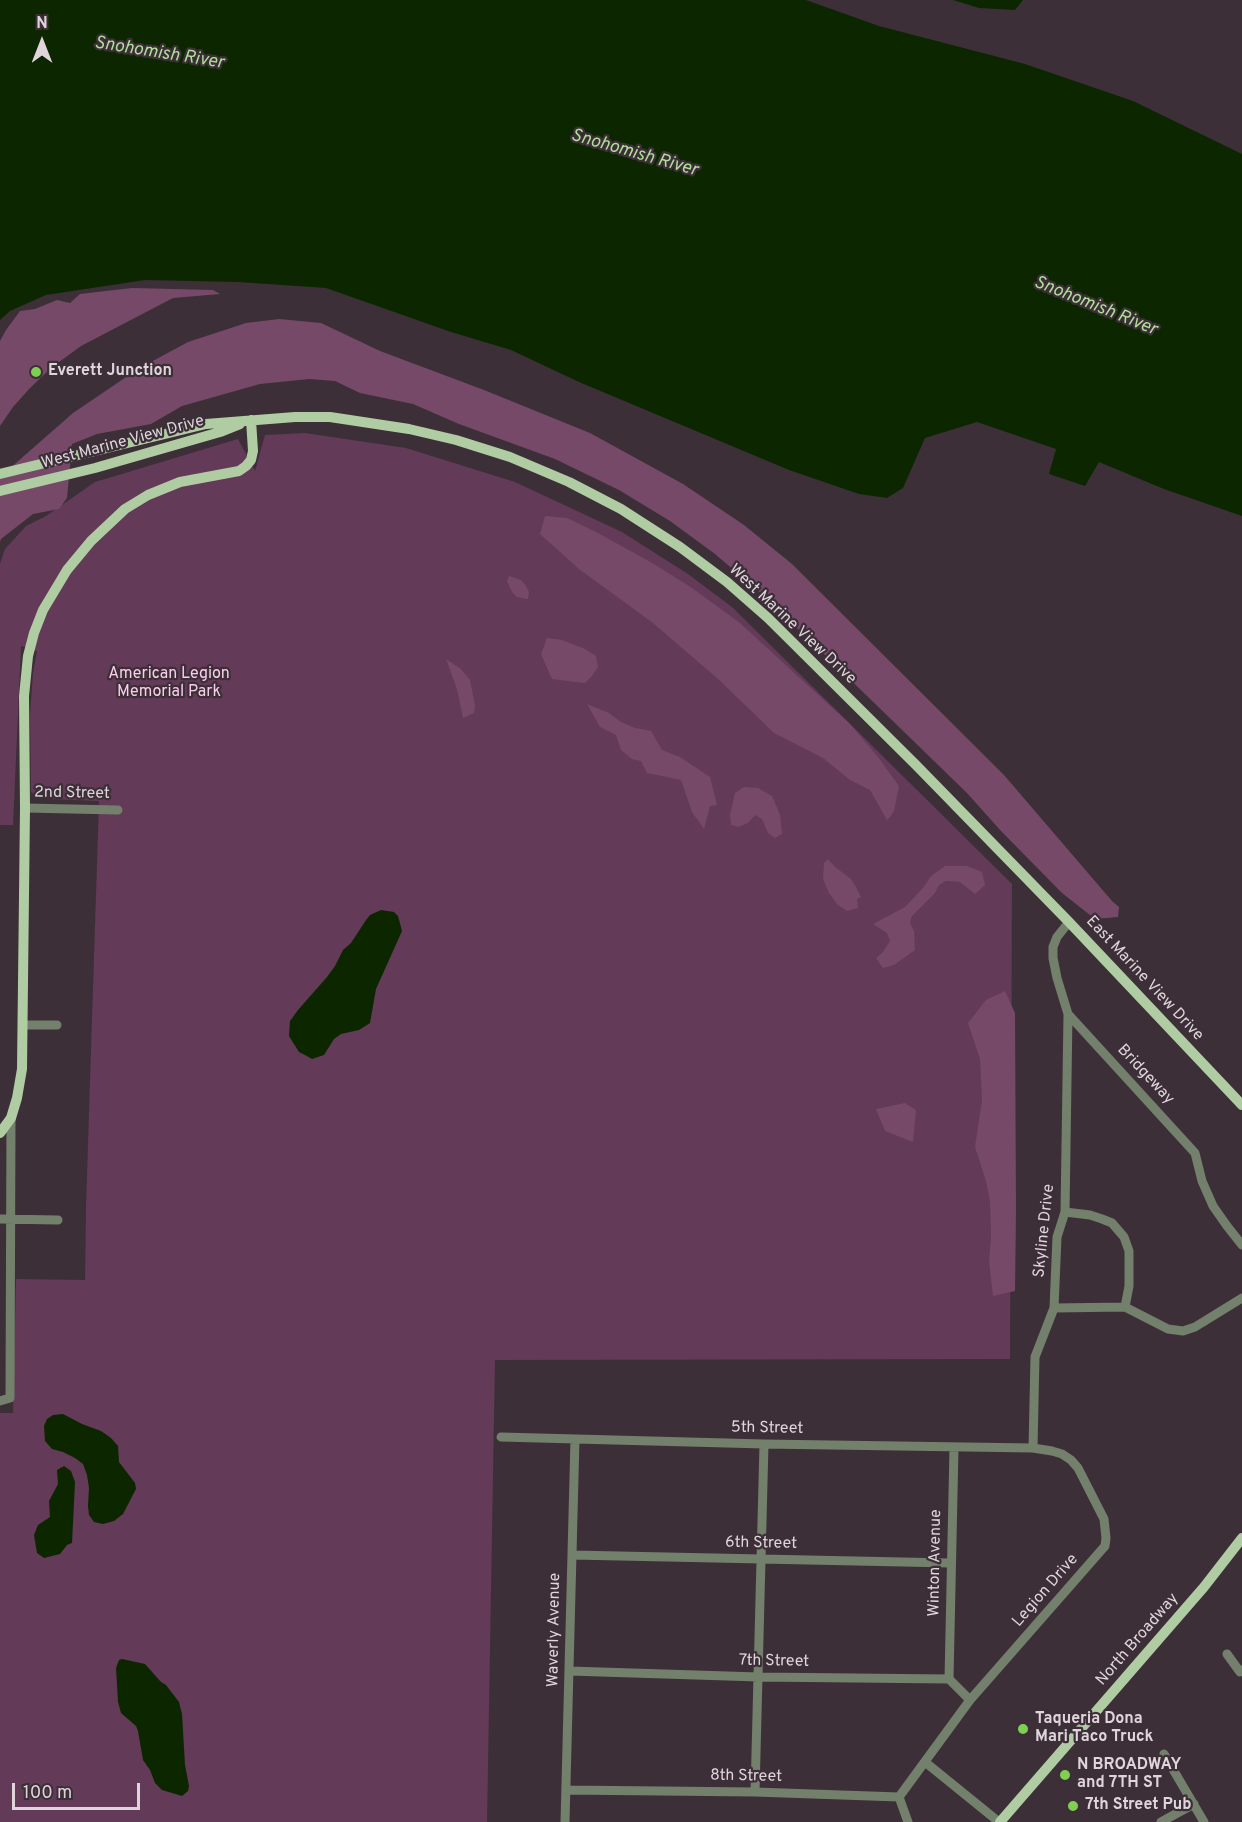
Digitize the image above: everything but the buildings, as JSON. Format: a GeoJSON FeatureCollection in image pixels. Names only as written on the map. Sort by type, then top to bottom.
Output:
{"type":"FeatureCollection","features":[{"type":"Feature","properties":{"kind":"main road","name":"West Marine View Drive"},"geometry":{"type":"LineString","coordinates":[[0,474],[206,424],[294,417],[330,417],[409,429],[456,440],[510,457],[569,482],[621,509],[680,547],[727,582],[768,618],[916,765],[1023,876]]}},
{"type":"Feature","properties":{"kind":"main road","name":"West Marine View Drive"},"geometry":{"type":"LineString","coordinates":[[0,490],[95,468],[220,432],[251,420]]}},
{"type":"Feature","properties":{"kind":"main road"},"geometry":{"type":"LineString","coordinates":[[0,1133],[11,1118],[22,1069],[24,696],[25,675],[34,633],[43,610],[67,570],[90,541],[125,509],[148,495],[180,482],[228,474],[246,466],[252,460],[253,451],[251,420]]}},
{"type":"Feature","properties":{"kind":"main road","name":"East Marine View Drive"},"geometry":{"type":"LineString","coordinates":[[1023,876],[1242,1105]]}},
{"type":"Feature","properties":{"kind":"main road","name":"North Broadway"},"geometry":{"type":"LineString","coordinates":[[999,1822],[1204,1587],[1242,1538]]}},
{"type":"Feature","properties":{"kind":"main road","name":"North Broadway"},"geometry":{"type":"LineString","coordinates":[[1204,1587],[1242,1550]]}},
{"type":"Feature","properties":{"kind":"street","name":"2nd Street"},"geometry":{"type":"LineString","coordinates":[[25,808],[118,810]]}},
{"type":"Feature","properties":{"kind":"street","name":"Bridgeway"},"geometry":{"type":"LineString","coordinates":[[1069,922],[1057,937],[1053,947],[1057,978],[1068,1014],[1195,1153],[1202,1180],[1213,1206],[1242,1245]]}},
{"type":"Feature","properties":{"kind":"street","name":"Skyline Drive"},"geometry":{"type":"LineString","coordinates":[[1033,1448],[1035,1357],[1054,1308],[1057,1237],[1065,1212],[1068,1014]]}},
{"type":"Feature","properties":{"kind":"street"},"geometry":{"type":"LineString","coordinates":[[24,1025],[57,1025]]}},
{"type":"Feature","properties":{"kind":"street"},"geometry":{"type":"LineString","coordinates":[[0,1401],[10,1398],[11,1118]]}},
{"type":"Feature","properties":{"kind":"street"},"geometry":{"type":"LineString","coordinates":[[1065,1212],[1090,1215],[1112,1223],[1124,1237],[1129,1251],[1129,1286],[1125,1307]]}},
{"type":"Feature","properties":{"kind":"street"},"geometry":{"type":"LineString","coordinates":[[0,1219],[58,1220]]}},
{"type":"Feature","properties":{"kind":"street"},"geometry":{"type":"LineString","coordinates":[[1054,1308],[1125,1307],[1168,1329],[1184,1331],[1195,1327],[1242,1298]]}},
{"type":"Feature","properties":{"kind":"street","name":"5th Street"},"geometry":{"type":"LineString","coordinates":[[501,1437],[1033,1448]]}},
{"type":"Feature","properties":{"kind":"street","name":"Waverly Avenue"},"geometry":{"type":"LineString","coordinates":[[565,1822],[575,1439]]}},
{"type":"Feature","properties":{"kind":"street"},"geometry":{"type":"LineString","coordinates":[[755,1792],[764,1444]]}},
{"type":"Feature","properties":{"kind":"street","name":"Winton Avenue"},"geometry":{"type":"LineString","coordinates":[[949,1680],[954,1448]]}},
{"type":"Feature","properties":{"kind":"street","name":"Legion Drive"},"geometry":{"type":"LineString","coordinates":[[899,1797],[970,1700],[1105,1546],[1104,1519],[1078,1468],[1062,1455],[1033,1448]]}},
{"type":"Feature","properties":{"kind":"street","name":"6th Street"},"geometry":{"type":"LineString","coordinates":[[572,1555],[950,1563]]}},
{"type":"Feature","properties":{"kind":"street"},"geometry":{"type":"LineString","coordinates":[[1227,1654],[1240,1672],[1242,1670]]}},
{"type":"Feature","properties":{"kind":"street","name":"7th Street"},"geometry":{"type":"LineString","coordinates":[[569,1671],[949,1680]]}},
{"type":"Feature","properties":{"kind":"street"},"geometry":{"type":"LineString","coordinates":[[949,1680],[970,1700]]}},
{"type":"Feature","properties":{"kind":"street"},"geometry":{"type":"LineString","coordinates":[[1164,1754],[1204,1822]]}},
{"type":"Feature","properties":{"kind":"street"},"geometry":{"type":"LineString","coordinates":[[925,1762],[999,1822]]}},
{"type":"Feature","properties":{"kind":"street","name":"8th Street"},"geometry":{"type":"LineString","coordinates":[[566,1790],[755,1792],[899,1797]]}},
{"type":"Feature","properties":{"kind":"street"},"geometry":{"type":"LineString","coordinates":[[899,1797],[908,1822]]}},
{"type":"Feature","properties":{"kind":"street"},"geometry":{"type":"LineString","coordinates":[[1161,1822],[1194,1804]]}},
{"type":"Feature","properties":{"kind":"green space","name":"American Legion Memorial Park"},"geometry":{"type":"Polygon","coordinates":[[[305,433],[406,448],[515,482],[622,532],[688,574],[732,607],[1012,884],[1010,1359],[495,1360],[487,1822],[0,1822],[0,1413],[13,1413],[16,1279],[85,1280],[99,801],[49,799],[38,797],[31,792],[30,714],[37,651],[21,646],[13,825],[0,825],[0,564],[5,549],[26,526],[46,516],[95,482],[238,439],[255,471],[265,435],[305,433]]]}},
{"type":"Feature","properties":{"kind":"shaded area"},"geometry":{"type":"Polygon","coordinates":[[[132,288],[213,290],[220,294],[173,298],[81,346],[51,368],[30,388],[0,426],[0,341],[20,311],[35,309],[57,300],[70,303],[80,294],[132,288]]]}},
{"type":"Feature","properties":{"kind":"shaded area"},"geometry":{"type":"Polygon","coordinates":[[[279,319],[321,323],[380,351],[590,433],[683,484],[744,525],[792,564],[1004,775],[1119,907],[1118,917],[1095,919],[1062,893],[967,793],[763,595],[715,554],[670,521],[619,490],[555,459],[459,424],[413,404],[360,393],[335,381],[309,379],[260,384],[182,406],[151,424],[97,434],[72,444],[67,498],[59,509],[33,514],[0,542],[0,477],[73,413],[138,369],[188,342],[246,323],[279,319]]]}},
{"type":"Feature","properties":{"kind":"shaded area"},"geometry":{"type":"Polygon","coordinates":[[[545,516],[567,518],[596,532],[692,588],[740,623],[850,724],[878,757],[899,786],[894,811],[890,817],[887,820],[870,790],[850,780],[823,758],[774,733],[717,678],[653,623],[579,569],[540,534],[545,516]]]}},
{"type":"Feature","properties":{"kind":"shaded area"},"geometry":{"type":"Polygon","coordinates":[[[509,576],[521,580],[526,586],[529,592],[528,599],[517,597],[512,592],[507,581],[509,576]]]}},
{"type":"Feature","properties":{"kind":"shaded area"},"geometry":{"type":"Polygon","coordinates":[[[547,638],[562,640],[596,656],[598,667],[585,683],[552,679],[541,654],[547,638]]]}},
{"type":"Feature","properties":{"kind":"shaded area"},"geometry":{"type":"Polygon","coordinates":[[[446,659],[461,669],[470,680],[475,706],[474,713],[463,718],[457,689],[446,659]]]}},
{"type":"Feature","properties":{"kind":"shaded area"},"geometry":{"type":"Polygon","coordinates":[[[587,704],[635,728],[651,731],[662,750],[680,757],[710,777],[717,805],[710,806],[704,829],[692,812],[681,780],[647,773],[641,761],[632,759],[621,750],[616,735],[600,727],[587,704]]]}},
{"type":"Feature","properties":{"kind":"shaded area"},"geometry":{"type":"Polygon","coordinates":[[[744,787],[758,788],[772,796],[780,815],[782,834],[775,838],[768,833],[762,819],[755,815],[748,823],[738,827],[731,825],[730,815],[735,793],[744,787]]]}},
{"type":"Feature","properties":{"kind":"shaded area"},"geometry":{"type":"Polygon","coordinates":[[[828,859],[851,879],[856,887],[861,897],[857,899],[858,908],[847,911],[837,904],[829,893],[823,879],[824,863],[828,859]]]}},
{"type":"Feature","properties":{"kind":"shaded area"},"geometry":{"type":"Polygon","coordinates":[[[945,866],[967,866],[982,872],[985,885],[975,894],[960,882],[946,881],[939,885],[935,893],[912,916],[910,923],[914,931],[915,950],[894,965],[883,968],[876,958],[890,941],[887,933],[873,924],[905,907],[931,876],[945,866]]]}},
{"type":"Feature","properties":{"kind":"shaded area"},"geometry":{"type":"Polygon","coordinates":[[[1005,991],[1015,1013],[1015,1291],[993,1296],[989,1261],[990,1201],[975,1147],[982,1100],[980,1059],[968,1023],[986,1000],[1005,991]]]}},
{"type":"Feature","properties":{"kind":"shaded area"},"geometry":{"type":"Polygon","coordinates":[[[905,1103],[916,1110],[913,1142],[885,1131],[876,1109],[905,1103]]]}},
{"type":"Feature","properties":{"kind":"water","name":"Snohomish River"},"geometry":{"type":"Polygon","coordinates":[[[0,0],[806,0],[879,26],[1025,64],[1133,101],[1242,154],[1242,516],[1164,489],[1099,462],[1085,486],[1049,474],[1056,449],[977,422],[925,438],[903,488],[887,498],[859,494],[789,470],[579,382],[511,350],[451,332],[326,288],[238,282],[145,280],[46,295],[10,311],[0,320],[0,0]]]}},
{"type":"Feature","properties":{"kind":"water"},"geometry":{"type":"Polygon","coordinates":[[[953,0],[1023,0],[1015,10],[979,8],[953,0]]]}},
{"type":"Feature","properties":{"kind":"water"},"geometry":{"type":"Polygon","coordinates":[[[381,910],[394,912],[398,916],[402,931],[376,989],[370,1023],[359,1030],[341,1034],[334,1039],[324,1055],[312,1059],[299,1052],[289,1036],[290,1021],[327,977],[343,950],[351,943],[370,915],[381,910]]]}},
{"type":"Feature","properties":{"kind":"water"},"geometry":{"type":"Polygon","coordinates":[[[63,1414],[101,1431],[118,1446],[119,1462],[135,1483],[136,1489],[123,1514],[114,1521],[103,1524],[94,1522],[89,1515],[89,1488],[83,1464],[63,1452],[52,1449],[45,1441],[44,1426],[47,1419],[53,1415],[63,1414]]]}},
{"type":"Feature","properties":{"kind":"water"},"geometry":{"type":"Polygon","coordinates":[[[64,1466],[71,1471],[75,1482],[72,1543],[67,1545],[60,1554],[44,1558],[37,1553],[34,1535],[38,1525],[50,1517],[49,1501],[58,1484],[57,1470],[64,1466]]]}},
{"type":"Feature","properties":{"kind":"water"},"geometry":{"type":"Polygon","coordinates":[[[119,1660],[145,1664],[179,1702],[189,1786],[188,1791],[182,1796],[162,1790],[155,1783],[143,1760],[136,1726],[121,1713],[116,1668],[119,1660]]]}},
{"type":"Feature","properties":{"kind":"place","name":"Everett Junction"},"geometry":{"type":"Point","coordinates":[36,372]}},
{"type":"Feature","properties":{"kind":"place","name":"Taqueria Dona Mari Taco Truck"},"geometry":{"type":"Point","coordinates":[1023,1729]}},
{"type":"Feature","properties":{"kind":"place","name":"N BROADWAY and 7TH ST"},"geometry":{"type":"Point","coordinates":[1065,1775]}},
{"type":"Feature","properties":{"kind":"place","name":"7th Street Pub"},"geometry":{"type":"Point","coordinates":[1073,1806]}}]}
